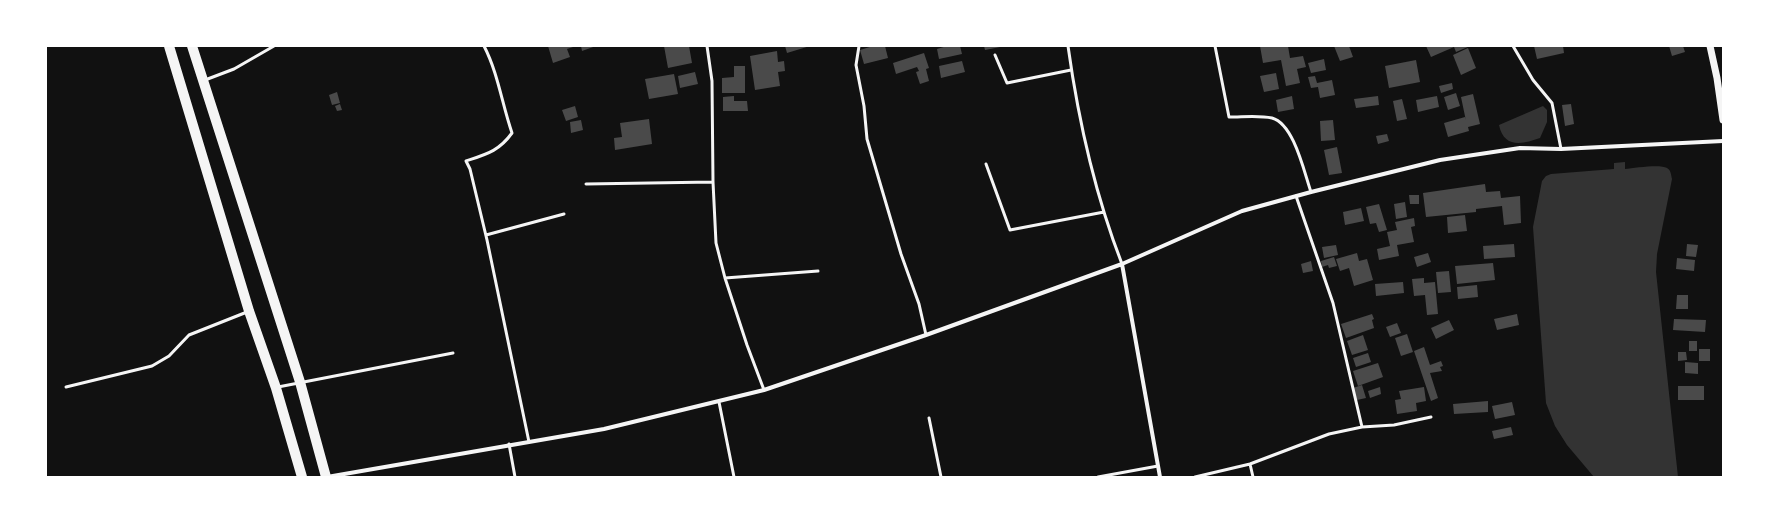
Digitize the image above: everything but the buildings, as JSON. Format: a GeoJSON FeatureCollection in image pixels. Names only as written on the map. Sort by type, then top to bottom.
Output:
{"type":"FeatureCollection","features":[{"type":"Feature","properties":{"kind":"main road"},"geometry":{"type":"LineString","coordinates":[[168,46],[249,311],[276,388],[302,477]]}},
{"type":"Feature","properties":{"kind":"main road"},"geometry":{"type":"LineString","coordinates":[[192,46],[300,382],[325,477]]}},
{"type":"Feature","properties":{"kind":"street"},"geometry":{"type":"LineString","coordinates":[[1710,46],[1717,78],[1723,120]]}},
{"type":"Feature","properties":{"kind":"street"},"geometry":{"type":"LineString","coordinates":[[325,477],[509,444],[529,443],[604,429],[764,390],[926,335],[1122,264],[1242,211],[1440,160],[1520,148],[1561,150],[1723,141]]}},
{"type":"Feature","properties":{"kind":"street"},"geometry":{"type":"LineString","coordinates":[[1122,264],[1160,477]]}},
{"type":"Feature","properties":{"kind":"lane"},"geometry":{"type":"LineString","coordinates":[[203,80],[234,69],[274,46]]}},
{"type":"Feature","properties":{"kind":"lane"},"geometry":{"type":"LineString","coordinates":[[484,46],[490,57],[497,78],[512,133],[504,145],[466,161],[470,169],[486,235],[529,443]]}},
{"type":"Feature","properties":{"kind":"lane"},"geometry":{"type":"LineString","coordinates":[[707,46],[712,81],[713,182],[716,243],[725,278],[747,345],[764,390]]}},
{"type":"Feature","properties":{"kind":"lane"},"geometry":{"type":"LineString","coordinates":[[859,46],[856,65],[864,106],[867,139],[918,304],[926,335]]}},
{"type":"Feature","properties":{"kind":"lane"},"geometry":{"type":"LineString","coordinates":[[1068,46],[1086,142],[1109,230],[1122,264]]}},
{"type":"Feature","properties":{"kind":"lane"},"geometry":{"type":"LineString","coordinates":[[1215,46],[1229,117],[1261,116],[1273,118],[1282,123],[1290,134],[1311,192]]}},
{"type":"Feature","properties":{"kind":"lane"},"geometry":{"type":"LineString","coordinates":[[1512,46],[1533,80],[1552,103],[1561,150]]}},
{"type":"Feature","properties":{"kind":"lane"},"geometry":{"type":"LineString","coordinates":[[995,55],[1007,83],[1072,70]]}},
{"type":"Feature","properties":{"kind":"lane"},"geometry":{"type":"LineString","coordinates":[[986,164],[1010,230],[1104,212]]}},
{"type":"Feature","properties":{"kind":"lane"},"geometry":{"type":"LineString","coordinates":[[586,184],[713,182]]}},
{"type":"Feature","properties":{"kind":"lane"},"geometry":{"type":"LineString","coordinates":[[1296,196],[1332,303],[1362,427]]}},
{"type":"Feature","properties":{"kind":"lane"},"geometry":{"type":"LineString","coordinates":[[486,235],[564,214]]}},
{"type":"Feature","properties":{"kind":"lane"},"geometry":{"type":"LineString","coordinates":[[725,278],[818,271]]}},
{"type":"Feature","properties":{"kind":"lane"},"geometry":{"type":"LineString","coordinates":[[66,387],[152,366],[169,356],[182,341],[193,333],[249,311]]}},
{"type":"Feature","properties":{"kind":"lane"},"geometry":{"type":"LineString","coordinates":[[276,388],[300,382],[453,353]]}},
{"type":"Feature","properties":{"kind":"lane"},"geometry":{"type":"LineString","coordinates":[[719,402],[734,477]]}},
{"type":"Feature","properties":{"kind":"lane"},"geometry":{"type":"LineString","coordinates":[[1195,477],[1250,464],[1329,434],[1362,427],[1394,425],[1431,417]]}},
{"type":"Feature","properties":{"kind":"lane"},"geometry":{"type":"LineString","coordinates":[[929,418],[941,477]]}},
{"type":"Feature","properties":{"kind":"lane"},"geometry":{"type":"LineString","coordinates":[[509,444],[515,477]]}},
{"type":"Feature","properties":{"kind":"lane"},"geometry":{"type":"LineString","coordinates":[[1250,464],[1253,477]]}},
{"type":"Feature","properties":{"kind":"lane"},"geometry":{"type":"LineString","coordinates":[[1098,477],[1158,466]]}},
{"type":"Feature","properties":{"kind":"shaded area"},"geometry":{"type":"Polygon","coordinates":[[[1543,106],[1547,110],[1547,122],[1540,138],[1527,142],[1515,143],[1505,138],[1499,125],[1543,106]]]}},
{"type":"Feature","properties":{"kind":"shaded area"},"geometry":{"type":"Polygon","coordinates":[[[1625,162],[1625,169],[1653,166],[1667,168],[1670,171],[1672,179],[1657,254],[1656,272],[1678,477],[1594,477],[1567,445],[1555,426],[1546,403],[1533,227],[1542,181],[1546,176],[1551,174],[1614,169],[1614,163],[1625,162]]]}}]}
